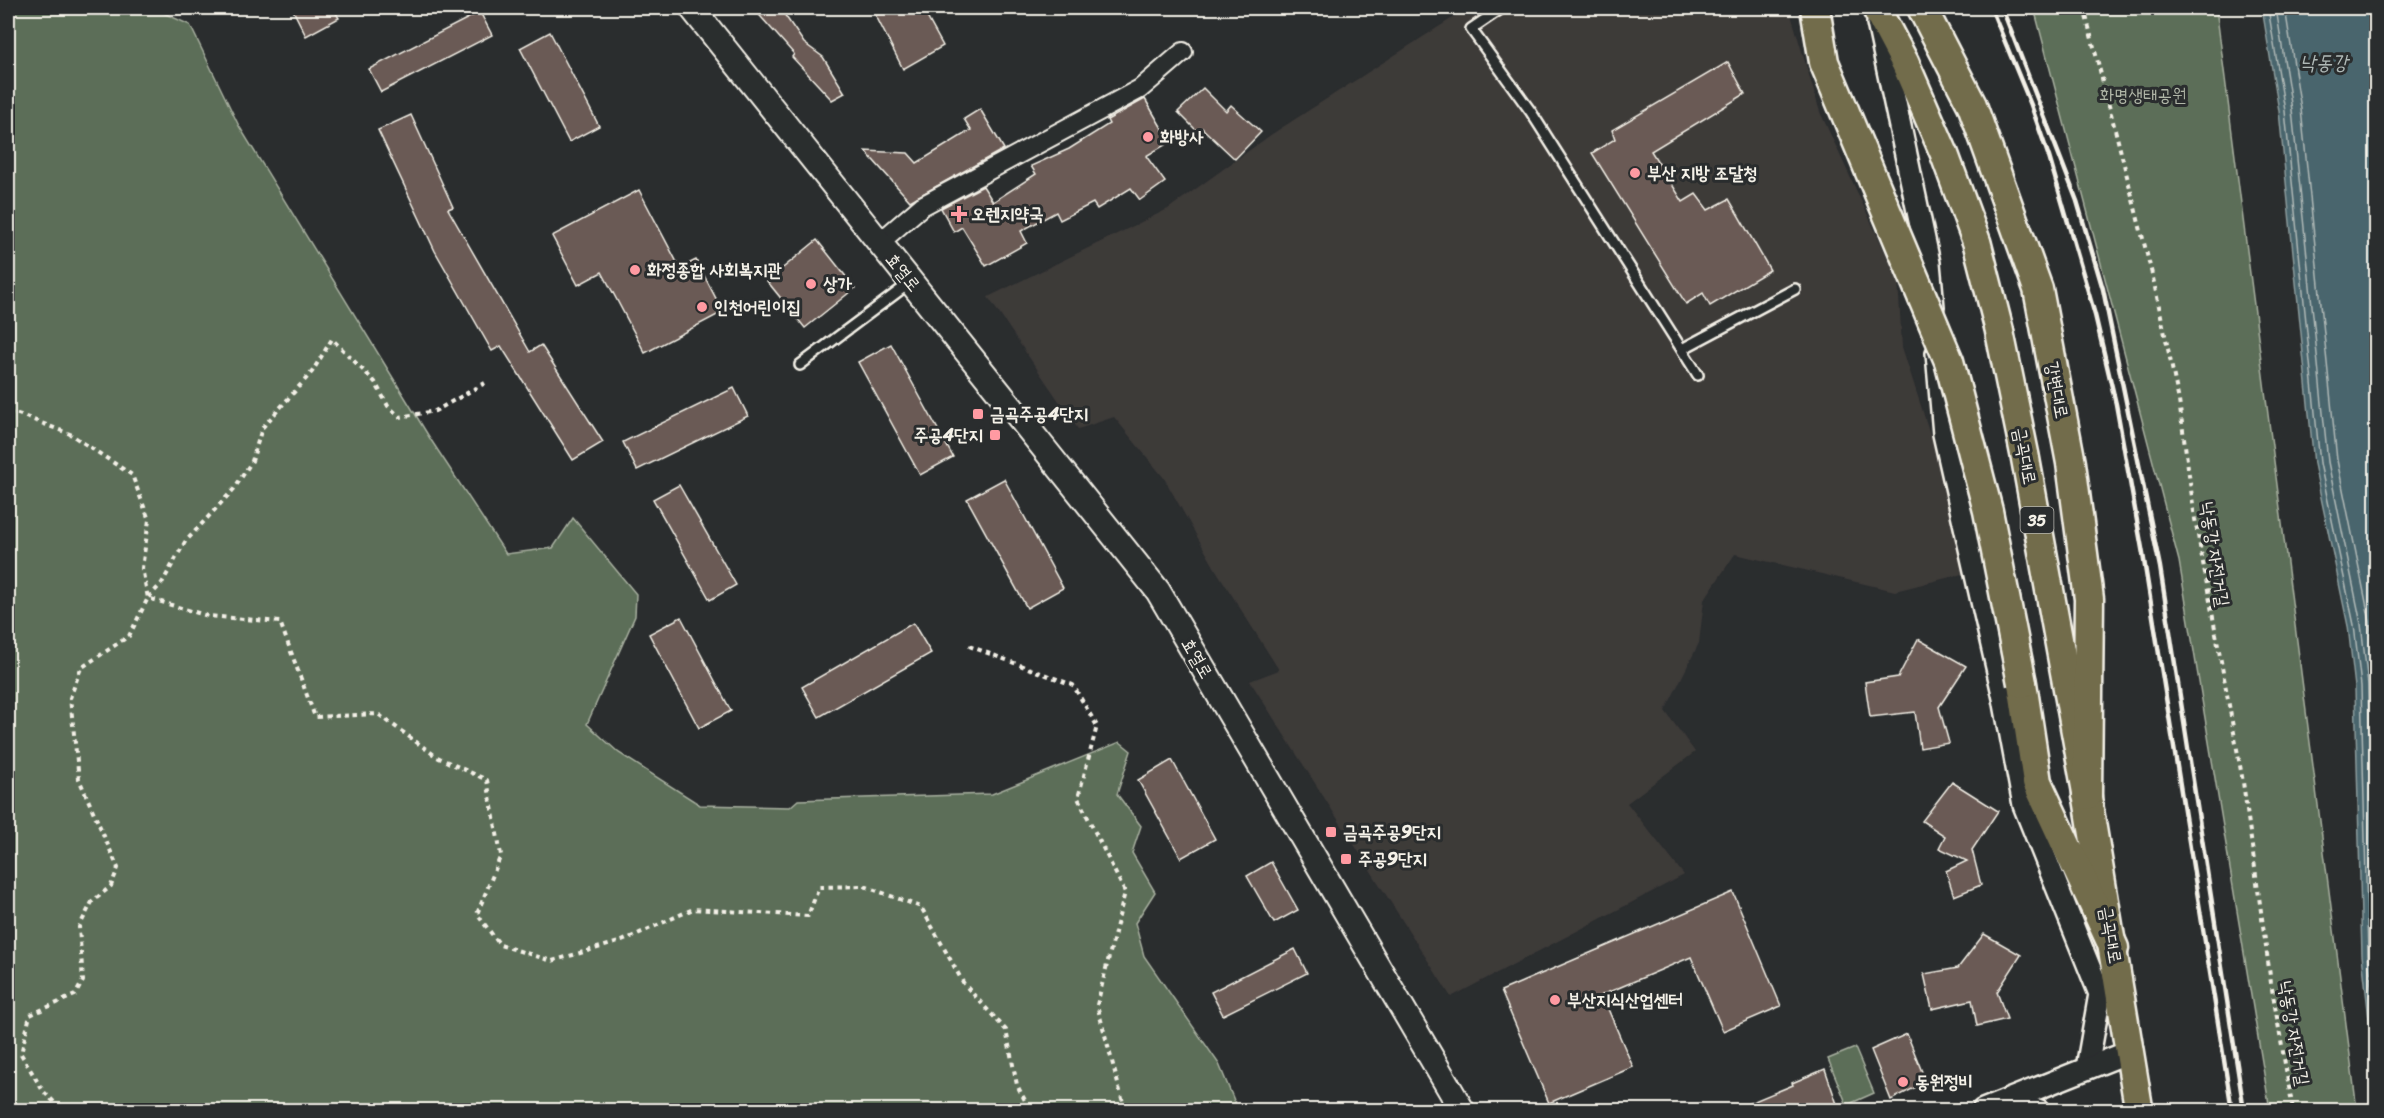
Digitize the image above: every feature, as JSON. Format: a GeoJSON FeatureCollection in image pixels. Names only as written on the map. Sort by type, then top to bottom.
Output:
{"type":"FeatureCollection","features":[{"type":"Feature","properties":{"kind":"highway"},"geometry":{"type":"LineString","coordinates":[[1815,8],[1824,62],[1949,361],[1988,511],[2022,683],[2037,782],[2114,948]]}},
{"type":"Feature","properties":{"kind":"highway","name":"강변대로"},"geometry":{"type":"LineString","coordinates":[[1922,8],[1972,105],[2038,289],[2071,464],[2089,599],[2087,795]]}},
{"type":"Feature","properties":{"kind":"main road","name":"효열로"},"geometry":{"type":"LineString","coordinates":[[692,8],[1158,591],[1462,1110]]}},
{"type":"Feature","properties":{"kind":"main road","name":"금곡대로"},"geometry":{"type":"LineString","coordinates":[[1876,8],[1905,63],[1944,153],[1977,243],[1999,329],[2025,456],[2087,795],[2139,1110]]}},
{"type":"Feature","properties":{"kind":"street","name":"금곡대로"},"geometry":{"type":"LineString","coordinates":[[1876,8],[1929,263],[1944,434],[2004,698],[2024,805],[2100,994],[2129,1041]]}},
{"type":"Feature","properties":{"kind":"street","name":"효열로"},"geometry":{"type":"LineString","coordinates":[[879,243],[922,206],[1140,89],[1183,52]]}},
{"type":"Feature","properties":{"kind":"street"},"geometry":{"type":"LineString","coordinates":[[2087,1068],[2100,994]]}},
{"type":"Feature","properties":{"kind":"street"},"geometry":{"type":"LineString","coordinates":[[1992,1107],[2087,1068],[2129,1041]]}},
{"type":"Feature","properties":{"kind":"street"},"geometry":{"type":"LineString","coordinates":[[1992,1107],[2038,1110]]}},
{"type":"Feature","properties":{"kind":"lane"},"geometry":{"type":"LineString","coordinates":[[1502,8],[1471,28],[1531,112],[1698,375]]}},
{"type":"Feature","properties":{"kind":"lane"},"geometry":{"type":"LineString","coordinates":[[800,365],[911,282]]}},
{"type":"Feature","properties":{"kind":"lane"},"geometry":{"type":"LineString","coordinates":[[1682,349],[1796,289]]}},
{"type":"Feature","properties":{"kind":"path","name":"낙동강 자전거길"},"geometry":{"type":"LineString","coordinates":[[2084,8],[2153,278],[2180,401],[2195,519],[2243,782],[2271,983],[2293,1110]]}},
{"type":"Feature","properties":{"kind":"path"},"geometry":{"type":"LineString","coordinates":[[62,1110],[43,1091],[21,1054],[30,1016],[75,994],[83,981],[79,927],[92,902],[111,886],[118,868],[79,779],[70,698],[81,668],[129,636],[148,598],[162,583],[185,542],[234,489],[252,461],[262,428],[312,372],[332,339],[375,381],[388,406],[400,417],[435,411],[485,383]]}},
{"type":"Feature","properties":{"kind":"path"},"geometry":{"type":"LineString","coordinates":[[8,413],[18,414],[70,434],[132,476],[149,520],[142,568],[148,598]]}},
{"type":"Feature","properties":{"kind":"path"},"geometry":{"type":"LineString","coordinates":[[148,598],[208,616],[280,622],[315,717],[378,714],[437,757],[487,780],[501,855],[477,914],[500,945],[552,961],[621,941],[693,909],[808,916],[819,887],[864,886],[921,907],[964,984],[1006,1030],[1017,1085],[1030,1110]]}},
{"type":"Feature","properties":{"kind":"path"},"geometry":{"type":"LineString","coordinates":[[969,646],[1073,685],[1097,726],[1078,798],[1125,892],[1097,1005],[1125,1110]]}},
{"type":"Feature","properties":{"kind":"shaded area"},"geometry":{"type":"Polygon","coordinates":[[[1468,8],[1789,8],[1820,112],[1898,280],[1902,347],[1974,571],[1895,591],[1735,554],[1704,600],[1699,643],[1665,711],[1695,752],[1627,803],[1684,875],[1451,997],[1250,681],[1279,670],[1216,570],[1164,478],[1114,417],[1078,429],[988,297],[1168,209],[1272,134],[1468,8]]]}},
{"type":"Feature","properties":{"kind":"green space"},"geometry":{"type":"Polygon","coordinates":[[[8,8],[153,8],[190,25],[239,126],[431,440],[506,554],[553,548],[573,518],[636,594],[635,616],[587,724],[619,753],[700,805],[790,807],[798,800],[992,794],[1120,742],[1131,751],[1117,794],[1141,826],[1132,853],[1155,892],[1135,923],[1144,956],[1219,1064],[1238,1110],[8,1110],[8,8]]]}},
{"type":"Feature","properties":{"kind":"green space","name":"화명생태공원"},"geometry":{"type":"Polygon","coordinates":[[[2034,8],[2216,8],[2357,1110],[2270,1110],[2179,561],[2034,8]]]}},
{"type":"Feature","properties":{"kind":"green space"},"geometry":{"type":"Polygon","coordinates":[[[1855,1048],[1874,1093],[1847,1105],[1828,1059],[1855,1048]]]}},
{"type":"Feature","properties":{"kind":"water","name":"낙동강"},"geometry":{"type":"Polygon","coordinates":[[[2262,8],[2376,8],[2376,1083],[2362,955],[2355,687],[2348,626],[2314,464],[2279,111],[2262,8]]]}},
{"type":"Feature","properties":{"kind":"building"},"geometry":{"type":"Polygon","coordinates":[[[292,8],[333,8],[339,18],[306,36],[292,8]]]}},
{"type":"Feature","properties":{"kind":"building"},"geometry":{"type":"Polygon","coordinates":[[[753,8],[780,8],[804,43],[823,57],[845,93],[832,100],[792,57],[794,54],[753,8]]]}},
{"type":"Feature","properties":{"kind":"building"},"geometry":{"type":"Polygon","coordinates":[[[872,8],[922,8],[943,46],[903,69],[872,8]]]}},
{"type":"Feature","properties":{"kind":"building"},"geometry":{"type":"Polygon","coordinates":[[[480,12],[492,35],[381,92],[369,69],[480,12]]]}},
{"type":"Feature","properties":{"kind":"building"},"geometry":{"type":"Polygon","coordinates":[[[550,32],[599,126],[569,142],[520,48],[550,32]]]}},
{"type":"Feature","properties":{"kind":"building","name":"부산 지방 조달청"},"geometry":{"type":"Polygon","coordinates":[[[1728,62],[1745,94],[1651,151],[1683,202],[1696,194],[1708,210],[1729,199],[1770,270],[1710,306],[1703,293],[1686,304],[1592,153],[1615,139],[1612,130],[1728,62]]]}},
{"type":"Feature","properties":{"kind":"building"},"geometry":{"type":"Polygon","coordinates":[[[1203,88],[1226,111],[1231,105],[1261,132],[1235,159],[1202,128],[1198,132],[1178,112],[1203,88]]]}},
{"type":"Feature","properties":{"kind":"building"},"geometry":{"type":"Polygon","coordinates":[[[1145,99],[1170,142],[1146,156],[1165,182],[1140,200],[1131,188],[1097,209],[1093,203],[1060,220],[1056,212],[1021,231],[1027,243],[986,266],[962,227],[954,232],[941,208],[983,186],[993,202],[1036,174],[1031,166],[1069,149],[1109,124],[1107,120],[1145,99]]]}},
{"type":"Feature","properties":{"kind":"building"},"geometry":{"type":"Polygon","coordinates":[[[980,109],[1004,149],[910,201],[865,151],[908,153],[917,163],[971,130],[964,119],[980,109]]]}},
{"type":"Feature","properties":{"kind":"building"},"geometry":{"type":"Polygon","coordinates":[[[411,115],[453,207],[448,209],[530,352],[541,345],[603,442],[573,460],[501,346],[492,351],[435,251],[378,130],[411,115]]]}},
{"type":"Feature","properties":{"kind":"building","name":"화정종합 사회복지관"},"geometry":{"type":"Polygon","coordinates":[[[639,190],[680,268],[696,260],[723,312],[645,353],[602,272],[578,285],[552,236],[639,190]]]}},
{"type":"Feature","properties":{"kind":"building","name":"상가"},"geometry":{"type":"Polygon","coordinates":[[[817,240],[855,288],[805,328],[767,281],[817,240]]]}},
{"type":"Feature","properties":{"kind":"building"},"geometry":{"type":"Polygon","coordinates":[[[891,344],[953,457],[920,475],[858,362],[891,344]]]}},
{"type":"Feature","properties":{"kind":"building"},"geometry":{"type":"Polygon","coordinates":[[[734,388],[748,416],[637,470],[623,442],[734,388]]]}},
{"type":"Feature","properties":{"kind":"building"},"geometry":{"type":"Polygon","coordinates":[[[1004,479],[1063,588],[1027,608],[967,499],[1004,479]]]}},
{"type":"Feature","properties":{"kind":"building"},"geometry":{"type":"Polygon","coordinates":[[[679,485],[736,585],[710,600],[653,499],[679,485]]]}},
{"type":"Feature","properties":{"kind":"building"},"geometry":{"type":"Polygon","coordinates":[[[681,617],[731,711],[699,728],[649,634],[681,617]]]}},
{"type":"Feature","properties":{"kind":"building"},"geometry":{"type":"Polygon","coordinates":[[[913,623],[931,653],[819,717],[802,687],[913,623]]]}},
{"type":"Feature","properties":{"kind":"building"},"geometry":{"type":"Polygon","coordinates":[[[1918,639],[1966,666],[1939,707],[1949,743],[1920,748],[1915,712],[1870,717],[1865,682],[1898,677],[1918,639]]]}},
{"type":"Feature","properties":{"kind":"building"},"geometry":{"type":"Polygon","coordinates":[[[1172,760],[1215,839],[1181,858],[1138,780],[1172,760]]]}},
{"type":"Feature","properties":{"kind":"building"},"geometry":{"type":"Polygon","coordinates":[[[1952,782],[1998,811],[1972,850],[1981,885],[1954,896],[1946,871],[1967,861],[1939,848],[1945,836],[1922,821],[1952,782]]]}},
{"type":"Feature","properties":{"kind":"building"},"geometry":{"type":"Polygon","coordinates":[[[1271,862],[1298,910],[1274,923],[1247,876],[1271,862]]]}},
{"type":"Feature","properties":{"kind":"building","name":"부산지식산업센터"},"geometry":{"type":"Polygon","coordinates":[[[1733,892],[1781,1006],[1723,1031],[1691,957],[1602,995],[1633,1067],[1549,1103],[1501,991],[1733,892]]]}},
{"type":"Feature","properties":{"kind":"building"},"geometry":{"type":"Polygon","coordinates":[[[1984,934],[2021,955],[1997,992],[2007,1019],[1977,1026],[1972,1000],[1932,1009],[1924,974],[1958,968],[1984,934]]]}},
{"type":"Feature","properties":{"kind":"building"},"geometry":{"type":"Polygon","coordinates":[[[1295,949],[1307,973],[1223,1015],[1211,992],[1295,949]]]}},
{"type":"Feature","properties":{"kind":"building"},"geometry":{"type":"Polygon","coordinates":[[[1907,1034],[1926,1082],[1891,1100],[1871,1050],[1907,1034]]]}},
{"type":"Feature","properties":{"kind":"building"},"geometry":{"type":"Polygon","coordinates":[[[1825,1069],[1839,1110],[1733,1110],[1793,1085],[1792,1083],[1825,1069]]]}},
{"type":"Feature","properties":{"kind":"railway"},"geometry":{"type":"LineString","coordinates":[[1991,8],[2031,105],[2049,157],[2095,315],[2116,404],[2143,554],[2232,1110]]}},
{"type":"Feature","properties":{"kind":"railway"},"geometry":{"type":"LineString","coordinates":[[2002,8],[2077,201],[2103,289],[2160,567],[2244,1110]]}},
{"type":"Feature","properties":{"kind":"place","name":"화방사"},"geometry":{"type":"Point","coordinates":[1148,137]}},
{"type":"Feature","properties":{"kind":"place","name":"부산 지방 조달청"},"geometry":{"type":"Point","coordinates":[1635,173]}},
{"type":"Feature","properties":{"kind":"place","name":"오렌지약국"},"geometry":{"type":"Point","coordinates":[959,214]}},
{"type":"Feature","properties":{"kind":"place","name":"화정종합 사회복지관"},"geometry":{"type":"Point","coordinates":[635,270]}},
{"type":"Feature","properties":{"kind":"place","name":"상가"},"geometry":{"type":"Point","coordinates":[811,284]}},
{"type":"Feature","properties":{"kind":"place","name":"인천어린이집"},"geometry":{"type":"Point","coordinates":[702,307]}},
{"type":"Feature","properties":{"kind":"place","name":"금곡주공4단지"},"geometry":{"type":"Point","coordinates":[978,414]}},
{"type":"Feature","properties":{"kind":"place","name":"주공4단지"},"geometry":{"type":"Point","coordinates":[995,435]}},
{"type":"Feature","properties":{"kind":"place","name":"금곡주공9단지"},"geometry":{"type":"Point","coordinates":[1331,832]}},
{"type":"Feature","properties":{"kind":"place","name":"주공9단지"},"geometry":{"type":"Point","coordinates":[1346,859]}},
{"type":"Feature","properties":{"kind":"place","name":"부산지식산업센터"},"geometry":{"type":"Point","coordinates":[1555,1000]}},
{"type":"Feature","properties":{"kind":"place","name":"동원정비"},"geometry":{"type":"Point","coordinates":[1903,1082]}}]}
